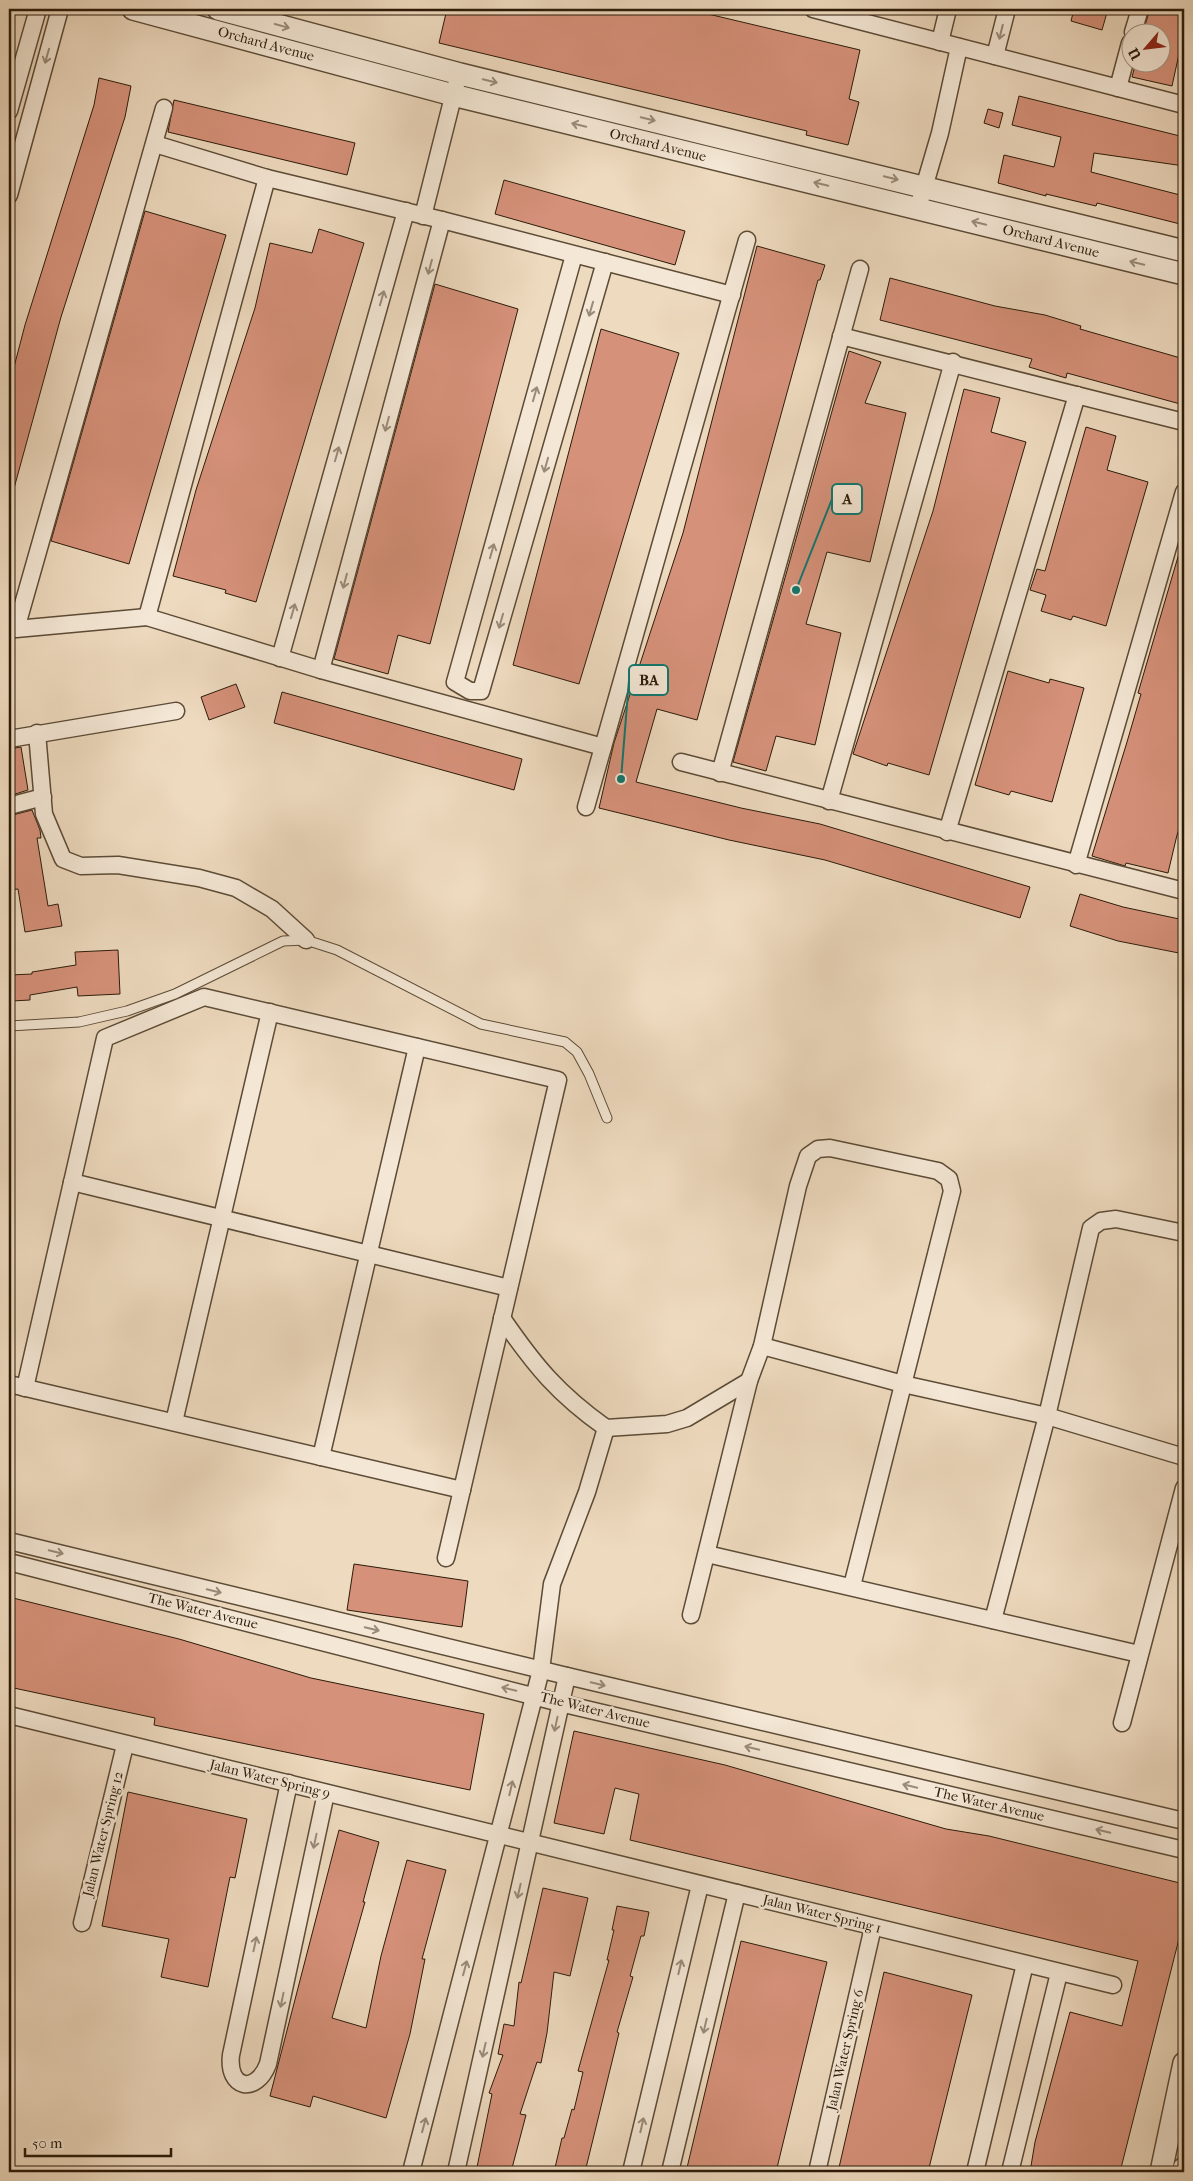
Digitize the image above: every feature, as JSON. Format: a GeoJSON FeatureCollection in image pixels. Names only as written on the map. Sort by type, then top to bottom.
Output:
{"type":"FeatureCollection","features":[{"type":"Feature","properties":{"kind":"street"},"geometry":{"type":"LineString","coordinates":[[9,111],[38,9]]}},
{"type":"Feature","properties":{"kind":"street"},"geometry":{"type":"LineString","coordinates":[[9,195],[60,9]]}},
{"type":"Feature","properties":{"kind":"street","name":"Orchard Avenue"},"geometry":{"type":"LineString","coordinates":[[133,9],[453,95],[1184,274]]}},
{"type":"Feature","properties":{"kind":"street","name":"Orchard Avenue"},"geometry":{"type":"LineString","coordinates":[[218,9],[460,74],[1184,251]]}},
{"type":"Feature","properties":{"kind":"street"},"geometry":{"type":"LineString","coordinates":[[813,9],[1184,106]]}},
{"type":"Feature","properties":{"kind":"street"},"geometry":{"type":"LineString","coordinates":[[940,42],[948,9]]}},
{"type":"Feature","properties":{"kind":"street"},"geometry":{"type":"LineString","coordinates":[[995,56],[1007,9]]}},
{"type":"Feature","properties":{"kind":"street"},"geometry":{"type":"LineString","coordinates":[[1136,22],[1140,9]]}},
{"type":"Feature","properties":{"kind":"street"},"geometry":{"type":"LineString","coordinates":[[918,208],[940,133],[960,47]]}},
{"type":"Feature","properties":{"kind":"street"},"geometry":{"type":"LineString","coordinates":[[1118,88],[1122,72]]}},
{"type":"Feature","properties":{"kind":"street"},"geometry":{"type":"LineString","coordinates":[[424,216],[453,95],[460,74]]}},
{"type":"Feature","properties":{"kind":"street"},"geometry":{"type":"LineString","coordinates":[[164,108],[16,628],[147,617],[321,670],[603,747]]}},
{"type":"Feature","properties":{"kind":"street"},"geometry":{"type":"LineString","coordinates":[[155,144],[267,178],[442,220],[732,295]]}},
{"type":"Feature","properties":{"kind":"street"},"geometry":{"type":"LineString","coordinates":[[147,617],[267,178]]}},
{"type":"Feature","properties":{"kind":"street"},"geometry":{"type":"LineString","coordinates":[[280,658],[406,211]]}},
{"type":"Feature","properties":{"kind":"street"},"geometry":{"type":"LineString","coordinates":[[321,670],[442,220]]}},
{"type":"Feature","properties":{"kind":"street"},"geometry":{"type":"LineString","coordinates":[[586,807],[747,240]]}},
{"type":"Feature","properties":{"kind":"street"},"geometry":{"type":"LineString","coordinates":[[574,255],[455,682],[470,691],[481,691],[604,262]]}},
{"type":"Feature","properties":{"kind":"street"},"geometry":{"type":"LineString","coordinates":[[720,772],[860,269]]}},
{"type":"Feature","properties":{"kind":"street"},"geometry":{"type":"LineString","coordinates":[[841,336],[953,362],[1184,422]]}},
{"type":"Feature","properties":{"kind":"street"},"geometry":{"type":"LineString","coordinates":[[829,801],[953,362]]}},
{"type":"Feature","properties":{"kind":"street"},"geometry":{"type":"LineString","coordinates":[[946,832],[1077,395]]}},
{"type":"Feature","properties":{"kind":"street"},"geometry":{"type":"LineString","coordinates":[[1076,865],[1184,492]]}},
{"type":"Feature","properties":{"kind":"street"},"geometry":{"type":"LineString","coordinates":[[9,739],[176,710]]}},
{"type":"Feature","properties":{"kind":"street"},"geometry":{"type":"LineString","coordinates":[[37,733],[44,814],[63,858],[82,866],[118,865],[199,878],[236,888],[272,909],[306,940]]}},
{"type":"Feature","properties":{"kind":"street"},"geometry":{"type":"LineString","coordinates":[[681,762],[946,832],[1184,891]]}},
{"type":"Feature","properties":{"kind":"street"},"geometry":{"type":"LineString","coordinates":[[9,806],[43,797]]}},
{"type":"Feature","properties":{"kind":"street"},"geometry":{"type":"LineString","coordinates":[[25,1388],[105,1038],[204,997],[558,1080],[446,1558]]}},
{"type":"Feature","properties":{"kind":"street"},"geometry":{"type":"LineString","coordinates":[[174,1422],[270,1012]]}},
{"type":"Feature","properties":{"kind":"street"},"geometry":{"type":"LineString","coordinates":[[321,1457],[417,1047]]}},
{"type":"Feature","properties":{"kind":"street"},"geometry":{"type":"LineString","coordinates":[[691,1615],[748,1381],[762,1346],[798,1186],[808,1156],[818,1149],[830,1148],[938,1170],[949,1179],[952,1191],[852,1586]]}},
{"type":"Feature","properties":{"kind":"street"},"geometry":{"type":"LineString","coordinates":[[72,1182],[509,1288]]}},
{"type":"Feature","properties":{"kind":"street"},"geometry":{"type":"LineString","coordinates":[[993,1620],[1047,1416],[1091,1228],[1101,1221],[1116,1219],[1184,1233]]}},
{"type":"Feature","properties":{"kind":"street"},"geometry":{"type":"LineString","coordinates":[[502,1318],[535,1365],[560,1392],[606,1428],[667,1424],[686,1418],[748,1381]]}},
{"type":"Feature","properties":{"kind":"street"},"geometry":{"type":"LineString","coordinates":[[762,1346],[903,1384],[1047,1416],[1184,1457]]}},
{"type":"Feature","properties":{"kind":"street"},"geometry":{"type":"LineString","coordinates":[[9,1384],[462,1490]]}},
{"type":"Feature","properties":{"kind":"street"},"geometry":{"type":"LineString","coordinates":[[411,2172],[542,1670],[552,1584],[587,1492],[606,1428]]}},
{"type":"Feature","properties":{"kind":"street"},"geometry":{"type":"LineString","coordinates":[[1122,1723],[1184,1488]]}},
{"type":"Feature","properties":{"kind":"street","name":"The Water Avenue"},"geometry":{"type":"LineString","coordinates":[[9,1541],[566,1676],[1184,1821]]}},
{"type":"Feature","properties":{"kind":"street"},"geometry":{"type":"LineString","coordinates":[[707,1554],[852,1586],[1139,1654]]}},
{"type":"Feature","properties":{"kind":"street","name":"The Water Avenue"},"geometry":{"type":"LineString","coordinates":[[9,1562],[535,1695],[560,1703],[1184,1850]]}},
{"type":"Feature","properties":{"kind":"street"},"geometry":{"type":"LineString","coordinates":[[456,2172],[566,1676]]}},
{"type":"Feature","properties":{"kind":"street","name":"Jalan Water Spring 9"},"geometry":{"type":"LineString","coordinates":[[9,1715],[530,1844]]}},
{"type":"Feature","properties":{"kind":"street","name":"Jalan Water Spring 12"},"geometry":{"type":"LineString","coordinates":[[82,1923],[125,1745]]}},
{"type":"Feature","properties":{"kind":"street"},"geometry":{"type":"LineString","coordinates":[[289,1783],[231,2055],[230,2069],[233,2078],[242,2083],[250,2084],[257,2082],[264,2075],[268,2064],[326,1793]]}},
{"type":"Feature","properties":{"kind":"street"},"geometry":{"type":"LineString","coordinates":[[1136,1839],[1143,1812]]}},
{"type":"Feature","properties":{"kind":"street","name":"Jalan Water Spring 1"},"geometry":{"type":"LineString","coordinates":[[530,1844],[1113,1985]]}},
{"type":"Feature","properties":{"kind":"street"},"geometry":{"type":"LineString","coordinates":[[631,2172],[700,1885]]}},
{"type":"Feature","properties":{"kind":"street"},"geometry":{"type":"LineString","coordinates":[[670,2172],[737,1893]]}},
{"type":"Feature","properties":{"kind":"street","name":"Jalan Water Spring 6"},"geometry":{"type":"LineString","coordinates":[[817,2172],[873,1927]]}},
{"type":"Feature","properties":{"kind":"street"},"geometry":{"type":"LineString","coordinates":[[975,2172],[1025,1964]]}},
{"type":"Feature","properties":{"kind":"street"},"geometry":{"type":"LineString","coordinates":[[1010,2172],[1059,1973]]}},
{"type":"Feature","properties":{"kind":"street"},"geometry":{"type":"LineString","coordinates":[[1161,2172],[1184,2063]]}},
{"type":"Feature","properties":{"kind":"street"},"geometry":{"type":"LineString","coordinates":[[1183,2172],[1184,2168]]}},
{"type":"Feature","properties":{"kind":"lane"},"geometry":{"type":"LineString","coordinates":[[9,1026],[79,1022],[127,1011],[175,994],[283,941],[306,940],[337,950],[481,1024],[565,1042],[577,1052],[589,1074],[607,1118]]}},
{"type":"Feature","properties":{"kind":"building"},"geometry":{"type":"Polygon","coordinates":[[[447,9],[687,9],[860,50],[849,99],[859,102],[848,145],[806,135],[807,131],[439,43],[447,9]]]}},
{"type":"Feature","properties":{"kind":"building"},"geometry":{"type":"Polygon","coordinates":[[[1074,9],[1108,9],[1102,30],[1071,21],[1074,9]]]}},
{"type":"Feature","properties":{"kind":"building"},"geometry":{"type":"Polygon","coordinates":[[[1150,9],[1184,9],[1184,56],[1179,54],[1172,86],[1132,77],[1133,72],[1170,72],[1170,22],[1146,22],[1150,9]]]}},
{"type":"Feature","properties":{"kind":"building"},"geometry":{"type":"Polygon","coordinates":[[[99,78],[131,86],[125,117],[61,317],[13,492],[9,491],[9,386],[25,325],[94,105],[99,78]]]}},
{"type":"Feature","properties":{"kind":"building"},"geometry":{"type":"Polygon","coordinates":[[[1019,96],[1184,137],[1184,166],[1094,153],[1091,172],[1184,196],[1184,225],[1097,203],[1096,206],[1046,194],[1046,196],[998,183],[1004,155],[1054,167],[1061,137],[1012,125],[1019,96]]]}},
{"type":"Feature","properties":{"kind":"building"},"geometry":{"type":"Polygon","coordinates":[[[174,100],[355,143],[347,175],[168,132],[174,100]]]}},
{"type":"Feature","properties":{"kind":"building"},"geometry":{"type":"Polygon","coordinates":[[[988,109],[1003,113],[999,128],[984,123],[988,109]]]}},
{"type":"Feature","properties":{"kind":"building"},"geometry":{"type":"Polygon","coordinates":[[[504,180],[685,231],[675,265],[495,214],[504,180]]]}},
{"type":"Feature","properties":{"kind":"building"},"geometry":{"type":"Polygon","coordinates":[[[145,211],[226,235],[129,564],[51,541],[145,211]]]}},
{"type":"Feature","properties":{"kind":"building"},"geometry":{"type":"Polygon","coordinates":[[[319,229],[364,243],[256,602],[225,593],[226,590],[173,576],[196,490],[255,308],[270,243],[312,253],[319,229]]]}},
{"type":"Feature","properties":{"kind":"building"},"geometry":{"type":"Polygon","coordinates":[[[757,246],[825,265],[820,280],[818,280],[697,720],[657,709],[636,782],[741,808],[820,824],[1030,887],[1020,918],[825,860],[729,840],[599,808],[614,743],[683,533],[757,246]]]}},
{"type":"Feature","properties":{"kind":"building"},"geometry":{"type":"Polygon","coordinates":[[[890,278],[995,306],[1045,315],[1081,326],[1080,329],[1184,359],[1184,405],[1067,373],[1066,378],[1029,367],[1032,359],[880,320],[890,278]]]}},
{"type":"Feature","properties":{"kind":"building"},"geometry":{"type":"Polygon","coordinates":[[[435,284],[518,309],[430,644],[398,635],[388,674],[334,659],[435,284]]]}},
{"type":"Feature","properties":{"kind":"building"},"geometry":{"type":"Polygon","coordinates":[[[601,329],[679,353],[579,684],[513,665],[601,329]]]}},
{"type":"Feature","properties":{"kind":"building"},"geometry":{"type":"Polygon","coordinates":[[[849,351],[881,362],[865,403],[906,413],[870,562],[827,552],[806,624],[841,633],[815,745],[776,736],[766,771],[733,762],[849,351]]]}},
{"type":"Feature","properties":{"kind":"building"},"geometry":{"type":"Polygon","coordinates":[[[964,389],[1000,398],[991,432],[1026,442],[929,775],[888,763],[887,766],[853,754],[933,511],[964,389]]]}},
{"type":"Feature","properties":{"kind":"building"},"geometry":{"type":"Polygon","coordinates":[[[1086,427],[1116,436],[1107,470],[1148,482],[1106,626],[1073,616],[1071,620],[1041,611],[1046,595],[1030,590],[1037,569],[1045,571],[1086,427]]]}},
{"type":"Feature","properties":{"kind":"building"},"geometry":{"type":"Polygon","coordinates":[[[1180,550],[1184,551],[1184,816],[1177,835],[1168,873],[1126,863],[1125,866],[1092,856],[1141,694],[1138,693],[1180,550]]]}},
{"type":"Feature","properties":{"kind":"building"},"geometry":{"type":"Polygon","coordinates":[[[1008,671],[1049,683],[1050,679],[1084,688],[1052,802],[1011,791],[1009,795],[975,785],[1008,671]]]}},
{"type":"Feature","properties":{"kind":"building"},"geometry":{"type":"Polygon","coordinates":[[[236,684],[245,707],[209,720],[201,697],[236,684]]]}},
{"type":"Feature","properties":{"kind":"building"},"geometry":{"type":"Polygon","coordinates":[[[282,692],[522,759],[514,790],[274,723],[282,692]]]}},
{"type":"Feature","properties":{"kind":"building"},"geometry":{"type":"Polygon","coordinates":[[[21,747],[28,790],[9,796],[9,749],[21,747]]]}},
{"type":"Feature","properties":{"kind":"building"},"geometry":{"type":"Polygon","coordinates":[[[32,810],[40,830],[41,838],[37,838],[48,906],[58,904],[62,926],[25,932],[18,889],[9,890],[9,816],[32,810]]]}},
{"type":"Feature","properties":{"kind":"building"},"geometry":{"type":"Polygon","coordinates":[[[1080,894],[1123,907],[1184,920],[1184,954],[1118,941],[1070,926],[1080,894]]]}},
{"type":"Feature","properties":{"kind":"building"},"geometry":{"type":"Polygon","coordinates":[[[118,950],[120,994],[78,996],[77,987],[30,995],[30,1000],[12,1001],[10,975],[32,974],[32,972],[76,965],[75,952],[118,950]]]}},
{"type":"Feature","properties":{"kind":"building"},"geometry":{"type":"Polygon","coordinates":[[[354,1564],[468,1581],[462,1627],[347,1610],[354,1564]]]}},
{"type":"Feature","properties":{"kind":"building"},"geometry":{"type":"Polygon","coordinates":[[[9,1597],[179,1639],[311,1678],[484,1714],[470,1790],[154,1725],[155,1718],[9,1687],[9,1597]]]}},
{"type":"Feature","properties":{"kind":"building"},"geometry":{"type":"Polygon","coordinates":[[[574,1731],[725,1765],[946,1829],[989,1836],[1184,1884],[1184,1919],[1120,2172],[1030,2172],[1035,2142],[1070,2012],[1122,2026],[1138,1961],[630,1840],[639,1794],[615,1788],[604,1834],[554,1823],[574,1731]]]}},
{"type":"Feature","properties":{"kind":"building"},"geometry":{"type":"Polygon","coordinates":[[[128,1792],[247,1819],[235,1878],[230,1877],[208,1987],[161,1977],[169,1939],[102,1926],[128,1792]]]}},
{"type":"Feature","properties":{"kind":"building"},"geometry":{"type":"Polygon","coordinates":[[[339,1830],[379,1842],[363,1902],[365,1902],[332,2018],[366,2028],[381,1956],[407,1860],[446,1870],[422,1959],[425,1959],[410,2034],[386,2118],[313,2096],[310,2107],[270,2096],[339,1830]]]}},
{"type":"Feature","properties":{"kind":"building"},"geometry":{"type":"Polygon","coordinates":[[[543,1888],[588,1898],[570,1976],[554,1972],[547,2033],[541,2063],[537,2062],[520,2114],[526,2115],[511,2172],[476,2172],[492,2094],[489,2093],[503,2055],[498,2054],[504,2024],[514,2026],[519,1982],[521,1983],[543,1888]]]}},
{"type":"Feature","properties":{"kind":"building"},"geometry":{"type":"Polygon","coordinates":[[[617,1906],[649,1912],[644,1936],[641,1936],[630,1976],[633,1977],[617,2032],[619,2033],[585,2172],[554,2172],[562,2138],[564,2138],[572,2109],[574,2110],[583,2072],[578,2071],[609,1960],[607,1960],[617,1906]]]}},
{"type":"Feature","properties":{"kind":"building"},"geometry":{"type":"Polygon","coordinates":[[[741,1941],[827,1962],[776,2172],[686,2172],[741,1941]]]}},
{"type":"Feature","properties":{"kind":"building"},"geometry":{"type":"Polygon","coordinates":[[[884,1972],[972,1995],[928,2172],[838,2172],[884,1972]]]}},
{"type":"Feature","properties":{"kind":"place","name":"A"},"geometry":{"type":"Point","coordinates":[796,590]}},
{"type":"Feature","properties":{"kind":"place","name":"BA"},"geometry":{"type":"Point","coordinates":[621,779]}}]}
